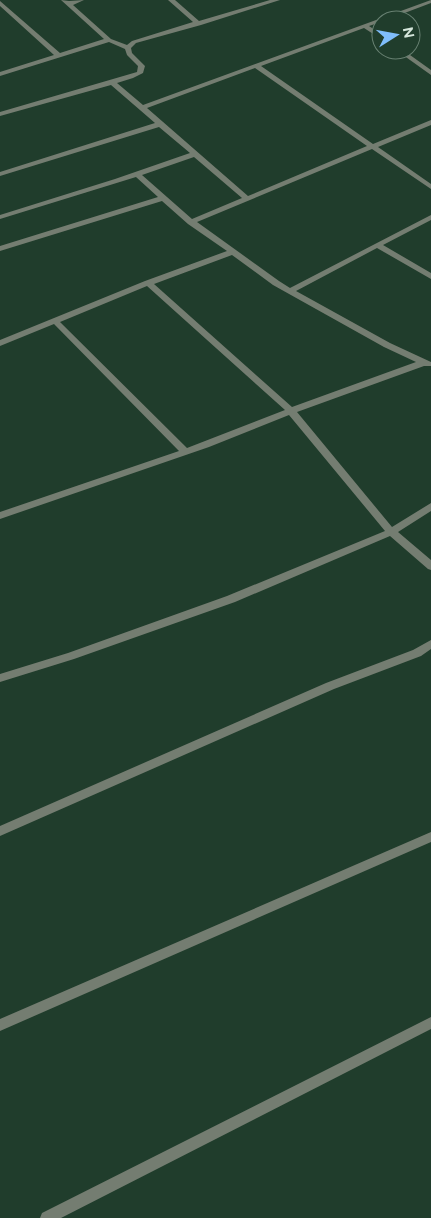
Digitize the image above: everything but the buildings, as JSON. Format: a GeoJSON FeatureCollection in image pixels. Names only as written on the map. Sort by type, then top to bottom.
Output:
{"type":"FeatureCollection","features":[{"type":"Feature","properties":{"kind":"street"},"geometry":{"type":"LineString","coordinates":[[66,2],[81,0]]}},
{"type":"Feature","properties":{"kind":"street"},"geometry":{"type":"LineString","coordinates":[[172,0],[199,24]]}},
{"type":"Feature","properties":{"kind":"street"},"geometry":{"type":"LineString","coordinates":[[128,48],[134,42],[277,0]]}},
{"type":"Feature","properties":{"kind":"street"},"geometry":{"type":"LineString","coordinates":[[66,2],[109,40],[128,48]]}},
{"type":"Feature","properties":{"kind":"street"},"geometry":{"type":"LineString","coordinates":[[141,108],[431,2]]}},
{"type":"Feature","properties":{"kind":"street"},"geometry":{"type":"LineString","coordinates":[[0,3],[60,56]]}},
{"type":"Feature","properties":{"kind":"street"},"geometry":{"type":"LineString","coordinates":[[365,26],[371,30]]}},
{"type":"Feature","properties":{"kind":"street"},"geometry":{"type":"LineString","coordinates":[[0,74],[109,40]]}},
{"type":"Feature","properties":{"kind":"street"},"geometry":{"type":"LineString","coordinates":[[0,114],[140,73],[142,66],[129,54],[128,48]]}},
{"type":"Feature","properties":{"kind":"street"},"geometry":{"type":"LineString","coordinates":[[413,60],[431,73]]}},
{"type":"Feature","properties":{"kind":"street"},"geometry":{"type":"LineString","coordinates":[[256,66],[431,187]]}},
{"type":"Feature","properties":{"kind":"street"},"geometry":{"type":"LineString","coordinates":[[113,82],[246,198]]}},
{"type":"Feature","properties":{"kind":"street"},"geometry":{"type":"LineString","coordinates":[[191,222],[246,198],[373,148],[431,122]]}},
{"type":"Feature","properties":{"kind":"street"},"geometry":{"type":"LineString","coordinates":[[0,174],[160,124]]}},
{"type":"Feature","properties":{"kind":"street"},"geometry":{"type":"LineString","coordinates":[[0,217],[194,154]]}},
{"type":"Feature","properties":{"kind":"street"},"geometry":{"type":"LineString","coordinates":[[137,174],[191,222],[290,291],[387,345],[428,364]]}},
{"type":"Feature","properties":{"kind":"street"},"geometry":{"type":"LineString","coordinates":[[0,249],[163,198]]}},
{"type":"Feature","properties":{"kind":"street"},"geometry":{"type":"LineString","coordinates":[[290,291],[431,217]]}},
{"type":"Feature","properties":{"kind":"street"},"geometry":{"type":"LineString","coordinates":[[377,245],[431,276]]}},
{"type":"Feature","properties":{"kind":"street"},"geometry":{"type":"LineString","coordinates":[[0,343],[148,283],[233,252]]}},
{"type":"Feature","properties":{"kind":"street"},"geometry":{"type":"LineString","coordinates":[[148,283],[291,411],[391,532],[431,566]]}},
{"type":"Feature","properties":{"kind":"street"},"geometry":{"type":"LineString","coordinates":[[55,321],[184,452]]}},
{"type":"Feature","properties":{"kind":"street"},"geometry":{"type":"LineString","coordinates":[[0,516],[184,452],[291,411],[428,364]]}},
{"type":"Feature","properties":{"kind":"street"},"geometry":{"type":"LineString","coordinates":[[0,678],[70,656],[231,599],[391,532],[431,506]]}},
{"type":"Feature","properties":{"kind":"street"},"geometry":{"type":"LineString","coordinates":[[0,831],[330,686],[417,653],[431,644]]}},
{"type":"Feature","properties":{"kind":"street"},"geometry":{"type":"LineString","coordinates":[[0,1025],[431,837]]}},
{"type":"Feature","properties":{"kind":"street"},"geometry":{"type":"LineString","coordinates":[[47,1218],[431,1023]]}}]}
